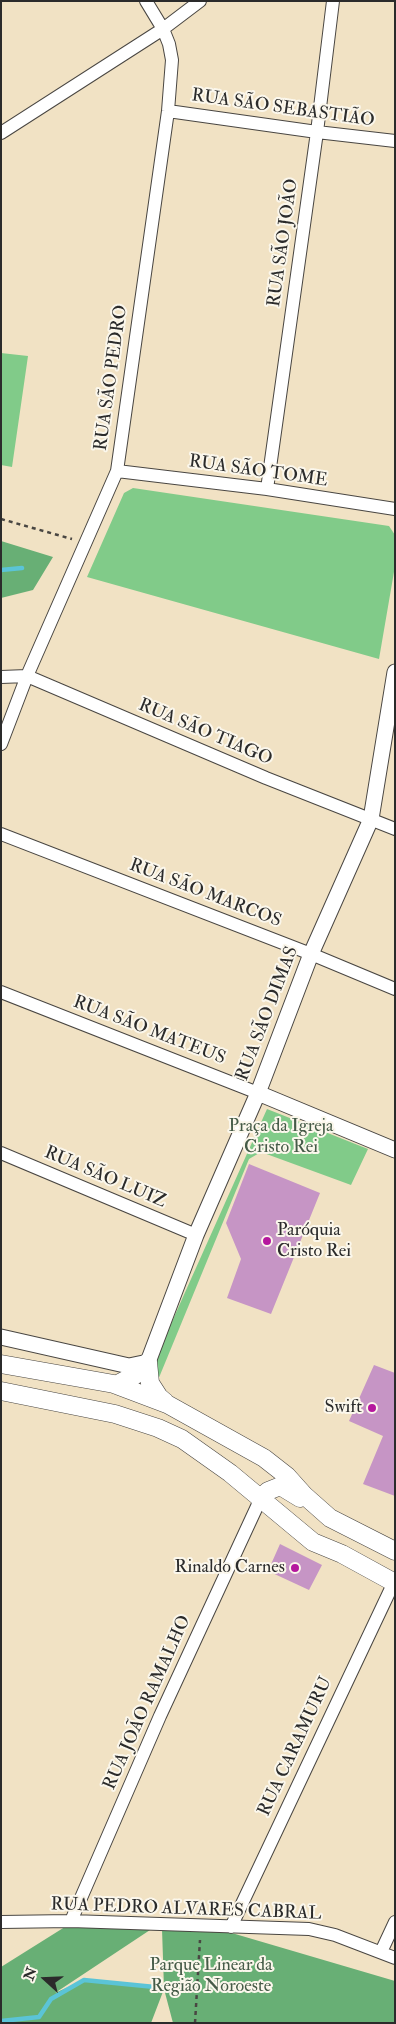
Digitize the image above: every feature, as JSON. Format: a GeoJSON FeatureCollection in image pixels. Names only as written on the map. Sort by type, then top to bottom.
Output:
{"type":"FeatureCollection","features":[{"type":"Feature","properties":{"kind":"main road"},"geometry":{"type":"LineString","coordinates":[[116,1385],[137,1374],[148,1362]]}},
{"type":"Feature","properties":{"kind":"main road"},"geometry":{"type":"LineString","coordinates":[[148,1362],[150,1383],[159,1397],[167,1404]]}},
{"type":"Feature","properties":{"kind":"main road"},"geometry":{"type":"LineString","coordinates":[[1,1364],[116,1385],[167,1404],[264,1458],[287,1476],[324,1514]]}},
{"type":"Feature","properties":{"kind":"main road"},"geometry":{"type":"LineString","coordinates":[[1,1391],[115,1414],[158,1428],[182,1439],[209,1457],[313,1542],[394,1578]]}},
{"type":"Feature","properties":{"kind":"main road"},"geometry":{"type":"LineString","coordinates":[[260,1500],[273,1487],[282,1487],[324,1514],[395,1551]]}},
{"type":"Feature","properties":{"kind":"street","name":"RUA SÃO PEDRO"},"geometry":{"type":"LineString","coordinates":[[1,744],[27,676],[117,471],[168,111],[172,60],[169,44],[163,29],[146,1]]}},
{"type":"Feature","properties":{"kind":"street"},"geometry":{"type":"LineString","coordinates":[[1,133],[163,29],[200,1]]}},
{"type":"Feature","properties":{"kind":"street","name":"RUA SÃO JOÃO"},"geometry":{"type":"LineString","coordinates":[[267,489],[317,132],[332,1]]}},
{"type":"Feature","properties":{"kind":"street","name":"RUA SÃO SEBASTIÃO"},"geometry":{"type":"LineString","coordinates":[[168,111],[395,141]]}},
{"type":"Feature","properties":{"kind":"street","name":"RUA SÃO TOME"},"geometry":{"type":"LineString","coordinates":[[117,471],[267,489],[395,509]]}},
{"type":"Feature","properties":{"kind":"street","name":"RUA SÃO DIMAS"},"geometry":{"type":"LineString","coordinates":[[148,1362],[196,1235],[258,1093],[311,954],[371,819],[395,672]]}},
{"type":"Feature","properties":{"kind":"street","name":"RUA SÃO TIAGO"},"geometry":{"type":"LineString","coordinates":[[1,677],[27,676],[266,778],[395,829]]}},
{"type":"Feature","properties":{"kind":"street","name":"RUA SÃO MARCOS"},"geometry":{"type":"LineString","coordinates":[[1,834],[311,954],[395,989]]}},
{"type":"Feature","properties":{"kind":"street","name":"RUA SÃO MATEUS"},"geometry":{"type":"LineString","coordinates":[[1,992],[258,1093],[395,1150]]}},
{"type":"Feature","properties":{"kind":"street","name":"RUA SÃO LUIZ"},"geometry":{"type":"LineString","coordinates":[[1,1154],[196,1235]]}},
{"type":"Feature","properties":{"kind":"street"},"geometry":{"type":"LineString","coordinates":[[1,1337],[129,1366],[148,1362]]}},
{"type":"Feature","properties":{"kind":"street","name":"RUA JOÃO RAMALHO"},"geometry":{"type":"LineString","coordinates":[[71,1921],[160,1716],[260,1500]]}},
{"type":"Feature","properties":{"kind":"street","name":"RUA CARAMURU"},"geometry":{"type":"LineString","coordinates":[[230,1927],[394,1578]]}},
{"type":"Feature","properties":{"kind":"street","name":"RUA PEDRO ALVARES CABRAL"},"geometry":{"type":"LineString","coordinates":[[1,1922],[71,1921],[309,1929],[335,1935],[395,1958]]}},
{"type":"Feature","properties":{"kind":"street"},"geometry":{"type":"LineString","coordinates":[[381,1952],[395,1922]]}},
{"type":"Feature","properties":{"kind":"path"},"geometry":{"type":"LineString","coordinates":[[1,519],[84,544]]}},
{"type":"Feature","properties":{"kind":"path"},"geometry":{"type":"LineString","coordinates":[[195,2023],[201,1926]]}},
{"type":"Feature","properties":{"kind":"green space"},"geometry":{"type":"Polygon","coordinates":[[[1,353],[28,356],[12,467],[1,465],[1,353]]]}},
{"type":"Feature","properties":{"kind":"green space"},"geometry":{"type":"Polygon","coordinates":[[[133,488],[389,526],[395,535],[395,566],[379,659],[87,577],[124,493],[133,488]]]}},
{"type":"Feature","properties":{"kind":"green space"},"geometry":{"type":"Polygon","coordinates":[[[1,541],[53,557],[33,590],[1,598],[1,541]]]}},
{"type":"Feature","properties":{"kind":"green space","name":"Praça da Igreja Cristo Rei"},"geometry":{"type":"Polygon","coordinates":[[[267,1109],[368,1149],[351,1185],[261,1152],[249,1159],[158,1380],[149,1373],[267,1109]]]}},
{"type":"Feature","properties":{"kind":"green space","name":"Parque Linear da Região Noroeste"},"geometry":{"type":"Polygon","coordinates":[[[68,1925],[150,1930],[55,1993],[84,1980],[164,1988],[162,1929],[225,1931],[395,1981],[395,2023],[173,2023],[164,1989],[151,2023],[1,2023],[1,1967],[68,1925]]]}},
{"type":"Feature","properties":{"kind":"building","name":"Paróquia Cristo Rei"},"geometry":{"type":"Polygon","coordinates":[[[249,1164],[320,1193],[271,1314],[227,1298],[241,1259],[226,1223],[249,1164]]]}},
{"type":"Feature","properties":{"kind":"building"},"geometry":{"type":"Polygon","coordinates":[[[374,1365],[395,1373],[395,1496],[363,1484],[383,1436],[349,1421],[374,1365]]]}},
{"type":"Feature","properties":{"kind":"building","name":"Rinaldo Carnes"},"geometry":{"type":"Polygon","coordinates":[[[280,1544],[322,1565],[309,1590],[268,1571],[280,1544]]]}},
{"type":"Feature","properties":{"kind":"waterway"},"geometry":{"type":"LineString","coordinates":[[1,570],[22,568]]}},
{"type":"Feature","properties":{"kind":"waterway"},"geometry":{"type":"LineString","coordinates":[[1,2021],[39,2017],[51,1999],[84,1980],[165,1988]]}},
{"type":"Feature","properties":{"kind":"place","name":"Paróquia Cristo Rei"},"geometry":{"type":"Point","coordinates":[267,1241]}},
{"type":"Feature","properties":{"kind":"place","name":"Swift"},"geometry":{"type":"Point","coordinates":[372,1408]}},
{"type":"Feature","properties":{"kind":"place","name":"Rinaldo Carnes"},"geometry":{"type":"Point","coordinates":[295,1568]}}]}
